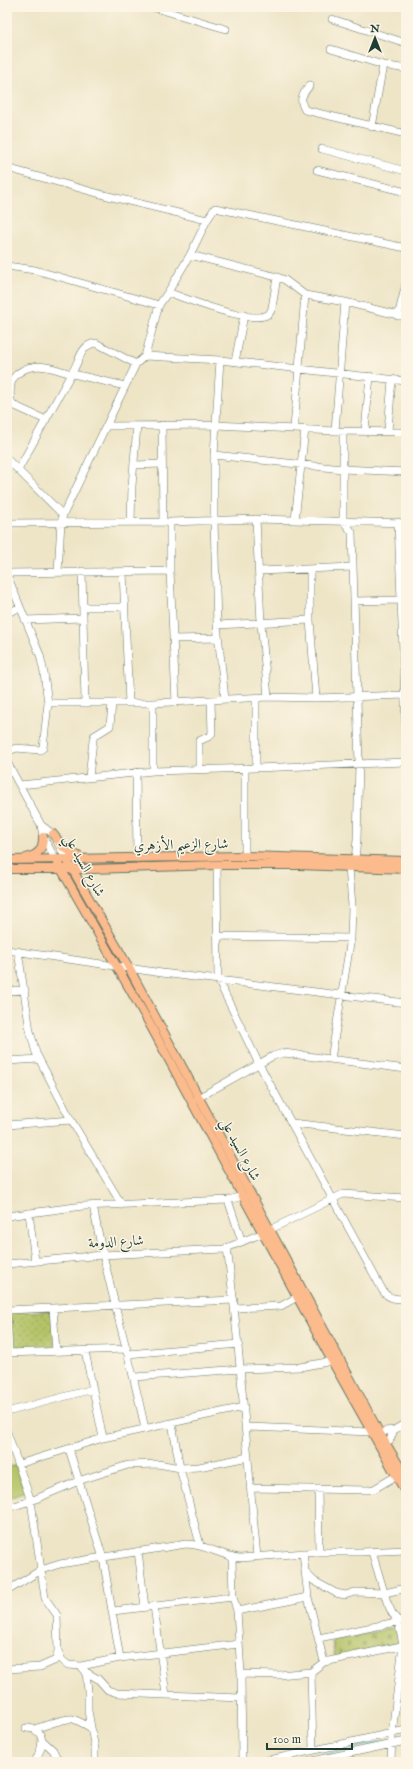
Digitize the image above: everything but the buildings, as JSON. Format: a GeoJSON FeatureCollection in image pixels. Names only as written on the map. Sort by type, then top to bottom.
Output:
{"type":"FeatureCollection","features":[{"type":"Feature","properties":{"kind":"main road"},"geometry":{"type":"LineString","coordinates":[[53,834],[63,847],[84,860]]}},
{"type":"Feature","properties":{"kind":"main road"},"geometry":{"type":"LineString","coordinates":[[16,860],[34,856],[39,852],[42,848],[43,837]]}},
{"type":"Feature","properties":{"kind":"main road","name":"شارع الزعيم الأزهري"},"geometry":{"type":"LineString","coordinates":[[7,860],[84,860],[245,856],[406,861]]}},
{"type":"Feature","properties":{"kind":"main road","name":"شارع السيد علي"},"geometry":{"type":"LineString","coordinates":[[56,860],[117,966],[243,1196],[267,1232]]}},
{"type":"Feature","properties":{"kind":"main road","name":"شارع السيد علي"},"geometry":{"type":"LineString","coordinates":[[67,860],[129,968],[267,1232],[380,1441],[396,1476],[406,1493]]}},
{"type":"Feature","properties":{"kind":"main road","name":"شارع الزعيم الأزهري"},"geometry":{"type":"LineString","coordinates":[[7,869],[92,869],[217,865],[406,869]]}},
{"type":"Feature","properties":{"kind":"main road"},"geometry":{"type":"LineString","coordinates":[[47,868],[53,869],[66,878]]}},
{"type":"Feature","properties":{"kind":"main road"},"geometry":{"type":"LineString","coordinates":[[82,887],[80,876],[82,872],[92,869]]}},
{"type":"Feature","properties":{"kind":"main road","name":"شارع السيد علي"},"geometry":{"type":"LineString","coordinates":[[301,1295],[332,1361],[371,1432],[380,1441],[406,1477]]}},
{"type":"Feature","properties":{"kind":"street"},"geometry":{"type":"LineString","coordinates":[[152,7],[226,29]]}},
{"type":"Feature","properties":{"kind":"street"},"geometry":{"type":"LineString","coordinates":[[332,19],[406,43]]}},
{"type":"Feature","properties":{"kind":"street"},"geometry":{"type":"LineString","coordinates":[[331,49],[383,65],[406,69]]}},
{"type":"Feature","properties":{"kind":"street"},"geometry":{"type":"LineString","coordinates":[[372,127],[383,65]]}},
{"type":"Feature","properties":{"kind":"street"},"geometry":{"type":"LineString","coordinates":[[310,85],[302,96],[301,104],[305,110],[406,134]]}},
{"type":"Feature","properties":{"kind":"street"},"geometry":{"type":"LineString","coordinates":[[322,148],[406,171]]}},
{"type":"Feature","properties":{"kind":"street"},"geometry":{"type":"LineString","coordinates":[[7,168],[104,195],[207,220]]}},
{"type":"Feature","properties":{"kind":"street"},"geometry":{"type":"LineString","coordinates":[[317,170],[406,192]]}},
{"type":"Feature","properties":{"kind":"street"},"geometry":{"type":"LineString","coordinates":[[58,572],[62,518],[108,426],[136,364],[145,356],[159,305],[190,255],[207,220],[215,208],[406,248]]}},
{"type":"Feature","properties":{"kind":"street"},"geometry":{"type":"LineString","coordinates":[[190,255],[277,277],[285,280],[305,295],[345,302],[406,317]]}},
{"type":"Feature","properties":{"kind":"street"},"geometry":{"type":"LineString","coordinates":[[7,266],[34,270],[159,305]]}},
{"type":"Feature","properties":{"kind":"street"},"geometry":{"type":"LineString","coordinates":[[168,292],[205,306],[244,315],[261,317],[270,313],[277,277]]}},
{"type":"Feature","properties":{"kind":"street"},"geometry":{"type":"LineString","coordinates":[[398,316],[406,284]]}},
{"type":"Feature","properties":{"kind":"street"},"geometry":{"type":"LineString","coordinates":[[294,428],[305,295]]}},
{"type":"Feature","properties":{"kind":"street"},"geometry":{"type":"LineString","coordinates":[[335,431],[345,302]]}},
{"type":"Feature","properties":{"kind":"street"},"geometry":{"type":"LineString","coordinates":[[235,362],[244,315]]}},
{"type":"Feature","properties":{"kind":"street"},"geometry":{"type":"LineString","coordinates":[[18,470],[71,374],[76,368],[84,350],[90,344],[96,343],[136,364]]}},
{"type":"Feature","properties":{"kind":"street"},"geometry":{"type":"LineString","coordinates":[[145,356],[220,360],[406,381]]}},
{"type":"Feature","properties":{"kind":"street"},"geometry":{"type":"LineString","coordinates":[[220,360],[214,455],[214,520],[217,625],[225,699]]}},
{"type":"Feature","properties":{"kind":"street"},"geometry":{"type":"LineString","coordinates":[[46,420],[13,405],[11,402],[9,391],[12,380],[18,373],[27,368],[39,366],[53,368],[71,374],[125,386]]}},
{"type":"Feature","properties":{"kind":"street"},"geometry":{"type":"LineString","coordinates":[[365,431],[370,376]]}},
{"type":"Feature","properties":{"kind":"street"},"geometry":{"type":"LineString","coordinates":[[388,432],[392,379]]}},
{"type":"Feature","properties":{"kind":"street"},"geometry":{"type":"LineString","coordinates":[[162,425],[161,464],[170,571],[176,702]]}},
{"type":"Feature","properties":{"kind":"street"},"geometry":{"type":"LineString","coordinates":[[108,426],[216,425],[335,431],[406,432]]}},
{"type":"Feature","properties":{"kind":"street"},"geometry":{"type":"LineString","coordinates":[[132,522],[138,426]]}},
{"type":"Feature","properties":{"kind":"street"},"geometry":{"type":"LineString","coordinates":[[295,520],[305,429]]}},
{"type":"Feature","properties":{"kind":"street"},"geometry":{"type":"LineString","coordinates":[[331,1058],[351,938],[352,906],[349,867],[355,859],[357,840],[359,764],[352,532],[343,521],[343,431]]}},
{"type":"Feature","properties":{"kind":"street"},"geometry":{"type":"LineString","coordinates":[[214,455],[342,469],[406,472]]}},
{"type":"Feature","properties":{"kind":"street"},"geometry":{"type":"LineString","coordinates":[[7,459],[62,518]]}},
{"type":"Feature","properties":{"kind":"street"},"geometry":{"type":"LineString","coordinates":[[135,465],[161,464]]}},
{"type":"Feature","properties":{"kind":"street"},"geometry":{"type":"LineString","coordinates":[[7,523],[62,518],[132,522],[256,519],[402,522],[403,583],[401,600],[405,651],[406,728]]}},
{"type":"Feature","properties":{"kind":"street"},"geometry":{"type":"LineString","coordinates":[[256,519],[261,623],[268,697]]}},
{"type":"Feature","properties":{"kind":"street"},"geometry":{"type":"LineString","coordinates":[[259,571],[353,567]]}},
{"type":"Feature","properties":{"kind":"street"},"geometry":{"type":"LineString","coordinates":[[310,569],[310,620],[316,698]]}},
{"type":"Feature","properties":{"kind":"street"},"geometry":{"type":"LineString","coordinates":[[7,752],[16,748],[40,750],[43,748],[48,703],[40,655],[19,608],[7,574],[170,571]]}},
{"type":"Feature","properties":{"kind":"street"},"geometry":{"type":"LineString","coordinates":[[82,572],[85,703]]}},
{"type":"Feature","properties":{"kind":"street"},"geometry":{"type":"LineString","coordinates":[[123,572],[129,702]]}},
{"type":"Feature","properties":{"kind":"street"},"geometry":{"type":"LineString","coordinates":[[355,601],[401,600]]}},
{"type":"Feature","properties":{"kind":"street"},"geometry":{"type":"LineString","coordinates":[[83,607],[124,607]]}},
{"type":"Feature","properties":{"kind":"street"},"geometry":{"type":"LineString","coordinates":[[7,612],[19,608]]}},
{"type":"Feature","properties":{"kind":"street"},"geometry":{"type":"LineString","coordinates":[[25,620],[82,618]]}},
{"type":"Feature","properties":{"kind":"street"},"geometry":{"type":"LineString","coordinates":[[217,625],[310,620]]}},
{"type":"Feature","properties":{"kind":"street"},"geometry":{"type":"LineString","coordinates":[[173,639],[218,638]]}},
{"type":"Feature","properties":{"kind":"street"},"geometry":{"type":"LineString","coordinates":[[48,703],[152,703],[268,697],[316,698],[405,695]]}},
{"type":"Feature","properties":{"kind":"street"},"geometry":{"type":"LineString","coordinates":[[256,698],[256,768]]}},
{"type":"Feature","properties":{"kind":"street"},"geometry":{"type":"LineString","coordinates":[[199,769],[199,741],[210,736],[212,733],[211,701]]}},
{"type":"Feature","properties":{"kind":"street"},"geometry":{"type":"LineString","coordinates":[[89,777],[94,736],[110,726],[112,703]]}},
{"type":"Feature","properties":{"kind":"street"},"geometry":{"type":"LineString","coordinates":[[152,703],[153,771]]}},
{"type":"Feature","properties":{"kind":"street"},"geometry":{"type":"LineString","coordinates":[[7,762],[40,824],[43,837],[56,860]]}},
{"type":"Feature","properties":{"kind":"street"},"geometry":{"type":"LineString","coordinates":[[20,785],[136,772],[406,762]]}},
{"type":"Feature","properties":{"kind":"street"},"geometry":{"type":"LineString","coordinates":[[245,768],[245,856]]}},
{"type":"Feature","properties":{"kind":"street"},"geometry":{"type":"LineString","coordinates":[[136,772],[137,858]]}},
{"type":"Feature","properties":{"kind":"street"},"geometry":{"type":"LineString","coordinates":[[40,824],[53,834]]}},
{"type":"Feature","properties":{"kind":"street","name":"شارع السيد علي"},"geometry":{"type":"LineString","coordinates":[[53,834],[67,860]]}},
{"type":"Feature","properties":{"kind":"street"},"geometry":{"type":"LineString","coordinates":[[217,865],[218,980],[259,1064],[386,1296],[406,1300]]}},
{"type":"Feature","properties":{"kind":"street"},"geometry":{"type":"LineString","coordinates":[[217,936],[351,938]]}},
{"type":"Feature","properties":{"kind":"street"},"geometry":{"type":"LineString","coordinates":[[7,950],[218,980],[406,1003]]}},
{"type":"Feature","properties":{"kind":"street"},"geometry":{"type":"LineString","coordinates":[[18,951],[31,1037],[38,1059],[71,1120],[122,1205]]}},
{"type":"Feature","properties":{"kind":"street"},"geometry":{"type":"LineString","coordinates":[[7,991],[25,990]]}},
{"type":"Feature","properties":{"kind":"street"},"geometry":{"type":"LineString","coordinates":[[198,1098],[273,1056],[284,1053],[331,1058],[406,1070]]}},
{"type":"Feature","properties":{"kind":"street"},"geometry":{"type":"LineString","coordinates":[[7,1061],[38,1059]]}},
{"type":"Feature","properties":{"kind":"street"},"geometry":{"type":"LineString","coordinates":[[7,1125],[71,1120]]}},
{"type":"Feature","properties":{"kind":"street"},"geometry":{"type":"LineString","coordinates":[[292,1123],[406,1136]]}},
{"type":"Feature","properties":{"kind":"street","name":"شارع الدومة"},"geometry":{"type":"LineString","coordinates":[[7,1264],[102,1255],[227,1248],[267,1232],[343,1194],[406,1198]]}},
{"type":"Feature","properties":{"kind":"street"},"geometry":{"type":"LineString","coordinates":[[7,1216],[57,1208],[93,1205],[228,1200],[243,1196]]}},
{"type":"Feature","properties":{"kind":"street"},"geometry":{"type":"LineString","coordinates":[[228,1200],[242,1242]]}},
{"type":"Feature","properties":{"kind":"street"},"geometry":{"type":"LineString","coordinates":[[93,1205],[102,1255],[135,1377],[145,1429]]}},
{"type":"Feature","properties":{"kind":"street"},"geometry":{"type":"LineString","coordinates":[[29,1213],[34,1261]]}},
{"type":"Feature","properties":{"kind":"street"},"geometry":{"type":"LineString","coordinates":[[227,1248],[241,1369],[257,1556]]}},
{"type":"Feature","properties":{"kind":"street"},"geometry":{"type":"LineString","coordinates":[[235,1308],[281,1306],[301,1295]]}},
{"type":"Feature","properties":{"kind":"street"},"geometry":{"type":"LineString","coordinates":[[234,1300],[7,1310],[8,1353],[85,1351],[128,1352],[238,1344]]}},
{"type":"Feature","properties":{"kind":"street"},"geometry":{"type":"LineString","coordinates":[[53,1308],[56,1352]]}},
{"type":"Feature","properties":{"kind":"street"},"geometry":{"type":"LineString","coordinates":[[85,1351],[103,1438]]}},
{"type":"Feature","properties":{"kind":"street"},"geometry":{"type":"LineString","coordinates":[[135,1377],[241,1369],[300,1367],[332,1361]]}},
{"type":"Feature","properties":{"kind":"street"},"geometry":{"type":"LineString","coordinates":[[7,1412],[93,1389]]}},
{"type":"Feature","properties":{"kind":"street"},"geometry":{"type":"LineString","coordinates":[[19,1464],[103,1438],[244,1407]]}},
{"type":"Feature","properties":{"kind":"street"},"geometry":{"type":"LineString","coordinates":[[172,1423],[180,1468],[200,1545]]}},
{"type":"Feature","properties":{"kind":"street"},"geometry":{"type":"LineString","coordinates":[[380,1441],[385,1431],[394,1430],[406,1423]]}},
{"type":"Feature","properties":{"kind":"street"},"geometry":{"type":"LineString","coordinates":[[246,1427],[371,1432]]}},
{"type":"Feature","properties":{"kind":"street"},"geometry":{"type":"LineString","coordinates":[[380,1441],[390,1440],[394,1430]]}},
{"type":"Feature","properties":{"kind":"street"},"geometry":{"type":"LineString","coordinates":[[7,1432],[31,1501],[46,1598],[57,1615],[58,1651],[56,1660],[40,1667],[7,1669]]}},
{"type":"Feature","properties":{"kind":"street"},"geometry":{"type":"LineString","coordinates":[[69,1449],[80,1480],[103,1558],[120,1658]]}},
{"type":"Feature","properties":{"kind":"street"},"geometry":{"type":"LineString","coordinates":[[7,1508],[31,1501],[80,1480],[128,1465],[158,1464],[180,1468],[213,1465],[248,1457]]}},
{"type":"Feature","properties":{"kind":"street"},"geometry":{"type":"LineString","coordinates":[[250,1488],[368,1490],[374,1489],[396,1476]]}},
{"type":"Feature","properties":{"kind":"street"},"geometry":{"type":"LineString","coordinates":[[318,1489],[319,1552]]}},
{"type":"Feature","properties":{"kind":"street"},"geometry":{"type":"LineString","coordinates":[[7,1591],[41,1570],[60,1564],[181,1545],[200,1545],[232,1557],[240,1558],[319,1552],[372,1552],[406,1550]]}},
{"type":"Feature","properties":{"kind":"street"},"geometry":{"type":"LineString","coordinates":[[138,1551],[145,1607]]}},
{"type":"Feature","properties":{"kind":"street"},"geometry":{"type":"LineString","coordinates":[[372,1552],[392,1613],[398,1621],[404,1645],[402,1669],[392,1733],[391,1762]]}},
{"type":"Feature","properties":{"kind":"street"},"geometry":{"type":"LineString","coordinates":[[303,1553],[308,1597],[324,1662]]}},
{"type":"Feature","properties":{"kind":"street"},"geometry":{"type":"LineString","coordinates":[[232,1557],[233,1597],[237,1610],[241,1674],[242,1762]]}},
{"type":"Feature","properties":{"kind":"street"},"geometry":{"type":"LineString","coordinates":[[305,1571],[314,1581],[336,1593],[345,1595],[355,1592],[385,1593],[406,1588]]}},
{"type":"Feature","properties":{"kind":"street"},"geometry":{"type":"LineString","coordinates":[[113,1611],[233,1597]]}},
{"type":"Feature","properties":{"kind":"street"},"geometry":{"type":"LineString","coordinates":[[237,1610],[308,1597]]}},
{"type":"Feature","properties":{"kind":"street"},"geometry":{"type":"LineString","coordinates":[[154,1606],[162,1652],[166,1695]]}},
{"type":"Feature","properties":{"kind":"street"},"geometry":{"type":"LineString","coordinates":[[319,1638],[406,1620]]}},
{"type":"Feature","properties":{"kind":"street"},"geometry":{"type":"LineString","coordinates":[[83,1669],[120,1658],[239,1644]]}},
{"type":"Feature","properties":{"kind":"street"},"geometry":{"type":"LineString","coordinates":[[241,1674],[279,1675],[312,1672],[324,1662],[404,1645]]}},
{"type":"Feature","properties":{"kind":"street"},"geometry":{"type":"LineString","coordinates":[[58,1651],[62,1660],[68,1665],[83,1669],[98,1679],[108,1690],[117,1693],[241,1698]]}},
{"type":"Feature","properties":{"kind":"street"},"geometry":{"type":"LineString","coordinates":[[83,1669],[95,1749],[95,1762]]}},
{"type":"Feature","properties":{"kind":"street"},"geometry":{"type":"LineString","coordinates":[[312,1672],[313,1750]]}},
{"type":"Feature","properties":{"kind":"street"},"geometry":{"type":"LineString","coordinates":[[26,1728],[34,1729],[47,1723],[57,1723],[64,1720],[73,1719],[91,1728]]}},
{"type":"Feature","properties":{"kind":"street"},"geometry":{"type":"LineString","coordinates":[[34,1729],[40,1734],[42,1740],[41,1748],[35,1762]]}},
{"type":"Feature","properties":{"kind":"street"},"geometry":{"type":"LineString","coordinates":[[260,1762],[277,1760],[313,1750],[406,1730]]}},
{"type":"Feature","properties":{"kind":"street"},"geometry":{"type":"LineString","coordinates":[[42,1740],[53,1750],[59,1762]]}},
{"type":"Feature","properties":{"kind":"street"},"geometry":{"type":"LineString","coordinates":[[308,1762],[406,1741]]}},
{"type":"Feature","properties":{"kind":"green space"},"geometry":{"type":"Polygon","coordinates":[[[52,1311],[55,1348],[10,1350],[8,1312],[52,1311]]]}},
{"type":"Feature","properties":{"kind":"green space"},"geometry":{"type":"Polygon","coordinates":[[[16,1465],[25,1492],[7,1499],[7,1468],[16,1465]]]}},
{"type":"Feature","properties":{"kind":"green space"},"geometry":{"type":"Polygon","coordinates":[[[397,1627],[400,1643],[335,1658],[332,1641],[397,1627]]]}},
{"type":"Feature","properties":{"kind":"waterway"},"geometry":{"type":"LineString","coordinates":[[395,1739],[406,1736]]}},
{"type":"Feature","properties":{"kind":"waterway"},"geometry":{"type":"LineString","coordinates":[[292,1762],[389,1740]]}}]}
